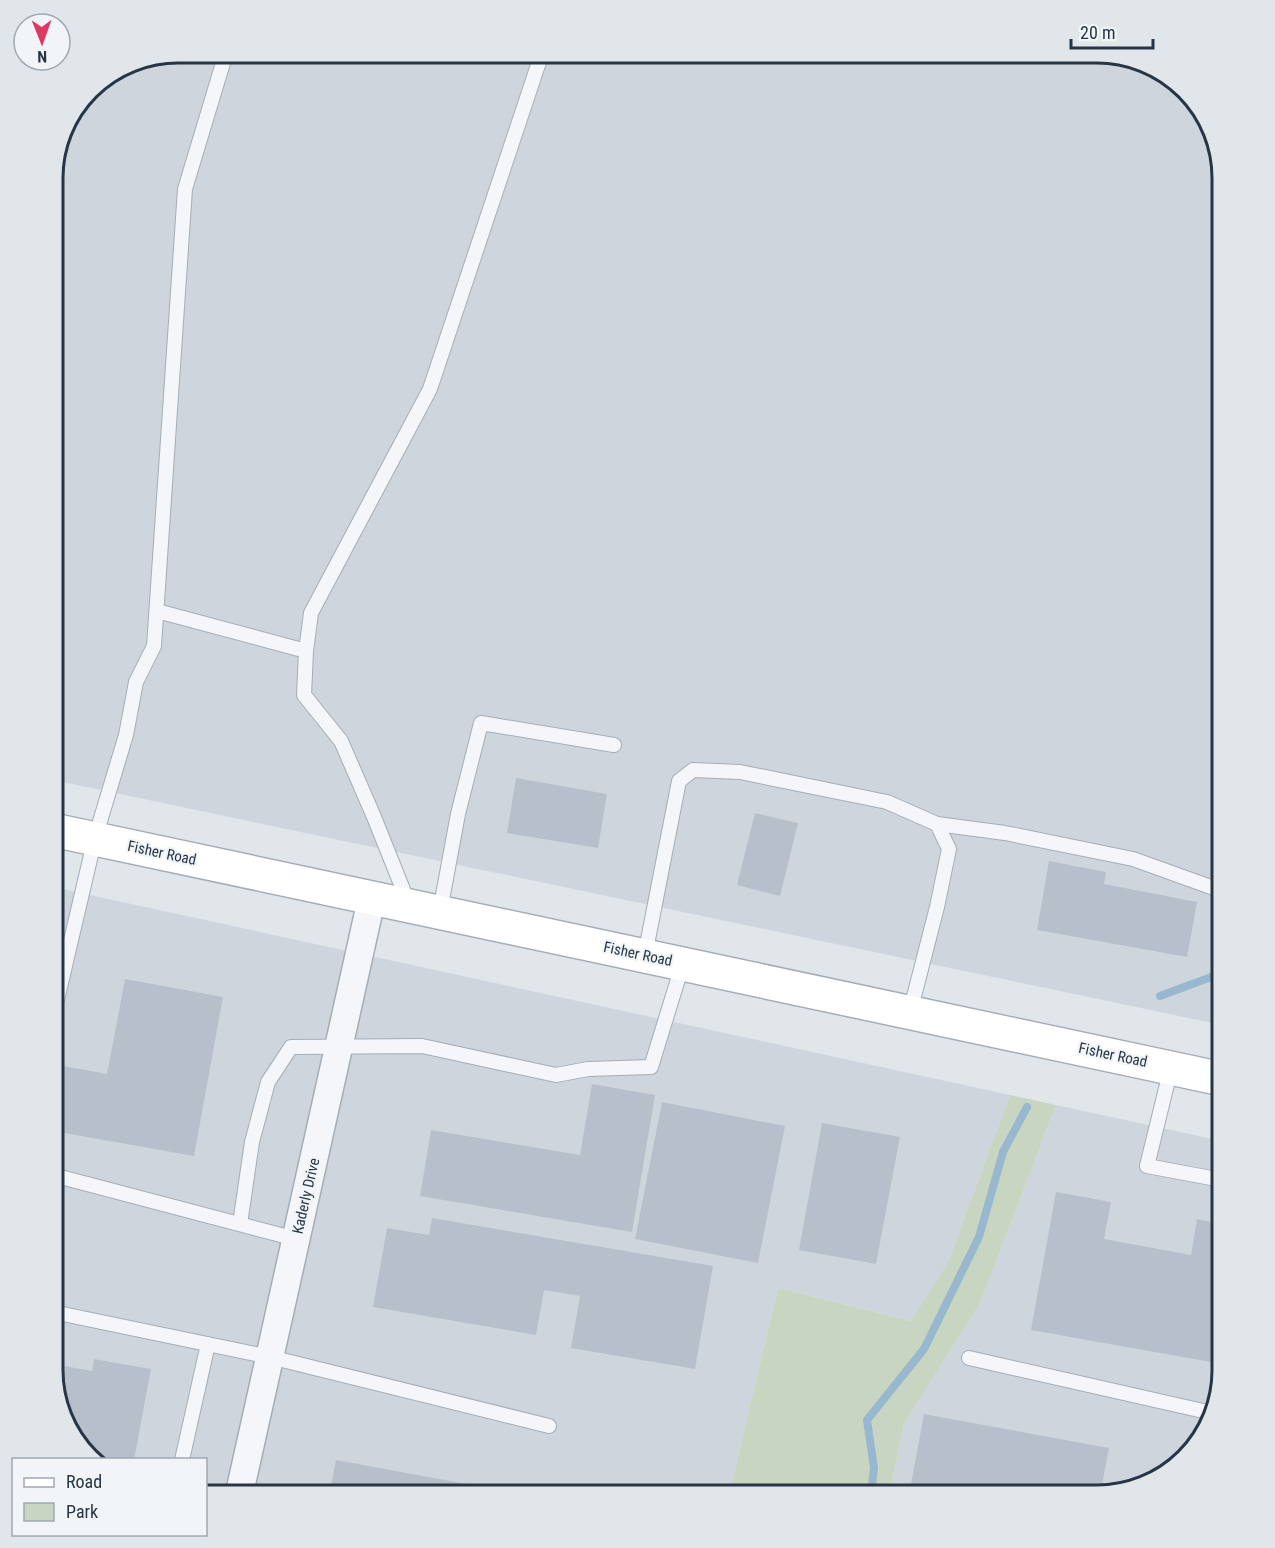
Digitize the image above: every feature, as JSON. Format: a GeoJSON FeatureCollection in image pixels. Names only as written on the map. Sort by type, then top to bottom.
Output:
{"type":"FeatureCollection","features":[{"type":"Feature","properties":{"kind":"main road","name":"Fisher Road"},"geometry":{"type":"LineString","coordinates":[[63,832],[1212,1077]]}},
{"type":"Feature","properties":{"kind":"street","name":"Kaderly Drive"},"geometry":{"type":"LineString","coordinates":[[241,1485],[372,897]]}},
{"type":"Feature","properties":{"kind":"lane"},"geometry":{"type":"LineString","coordinates":[[63,974],[94,838],[126,735],[136,682],[154,646],[185,189],[223,63]]}},
{"type":"Feature","properties":{"kind":"lane"},"geometry":{"type":"LineString","coordinates":[[408,904],[341,741],[304,695],[311,613],[430,389],[539,63]]}},
{"type":"Feature","properties":{"kind":"lane"},"geometry":{"type":"LineString","coordinates":[[157,611],[306,651]]}},
{"type":"Feature","properties":{"kind":"lane"},"geometry":{"type":"LineString","coordinates":[[440,911],[458,813],[481,723],[614,745]]}},
{"type":"Feature","properties":{"kind":"lane"},"geometry":{"type":"LineString","coordinates":[[645,955],[679,781],[693,770],[740,772],[887,802],[938,824],[1005,833],[1133,860],[1212,888]]}},
{"type":"Feature","properties":{"kind":"lane"},"geometry":{"type":"LineString","coordinates":[[910,1012],[937,907],[949,849],[938,824]]}},
{"type":"Feature","properties":{"kind":"lane"},"geometry":{"type":"LineString","coordinates":[[240,1224],[252,1142],[268,1082],[291,1047],[422,1046],[556,1074],[588,1069],[651,1067],[682,963]]}},
{"type":"Feature","properties":{"kind":"lane"},"geometry":{"type":"LineString","coordinates":[[1171,1068],[1147,1166],[1212,1178]]}},
{"type":"Feature","properties":{"kind":"lane"},"geometry":{"type":"LineString","coordinates":[[63,1178],[296,1239]]}},
{"type":"Feature","properties":{"kind":"lane"},"geometry":{"type":"LineString","coordinates":[[63,1314],[270,1357],[549,1426]]}},
{"type":"Feature","properties":{"kind":"lane"},"geometry":{"type":"LineString","coordinates":[[182,1458],[208,1344]]}},
{"type":"Feature","properties":{"kind":"lane"},"geometry":{"type":"LineString","coordinates":[[969,1358],[1204,1411]]}},
{"type":"Feature","properties":{"kind":"shaded area"},"geometry":{"type":"Polygon","coordinates":[[[178,63],[1105,63],[1134,69],[1155,78],[1167,87],[1193,114],[1200,127],[1208,148],[1212,178],[1212,1023],[63,782],[63,170],[67,148],[82,114],[102,92],[120,78],[155,65],[178,63]]]}},
{"type":"Feature","properties":{"kind":"shaded area"},"geometry":{"type":"Polygon","coordinates":[[[63,889],[1010,1095],[949,1260],[911,1321],[778,1288],[731,1485],[207,1485],[207,1458],[105,1458],[82,1434],[69,1407],[64,1385],[63,889]]]}},
{"type":"Feature","properties":{"kind":"shaded area"},"geometry":{"type":"Polygon","coordinates":[[[1056,1105],[1212,1139],[1212,1370],[1210,1393],[1193,1434],[1161,1466],[1134,1479],[1112,1484],[891,1485],[904,1424],[980,1303],[1056,1105]]]}},
{"type":"Feature","properties":{"kind":"green space"},"geometry":{"type":"Polygon","coordinates":[[[1010,1095],[1056,1105],[980,1303],[904,1424],[891,1485],[731,1485],[778,1288],[911,1321],[949,1260],[1010,1095]]]}},
{"type":"Feature","properties":{"kind":"building"},"geometry":{"type":"Polygon","coordinates":[[[516,778],[607,794],[598,848],[507,833],[516,778]]]}},
{"type":"Feature","properties":{"kind":"building"},"geometry":{"type":"Polygon","coordinates":[[[755,813],[798,823],[780,896],[737,885],[755,813]]]}},
{"type":"Feature","properties":{"kind":"building"},"geometry":{"type":"Polygon","coordinates":[[[1049,861],[1106,872],[1104,884],[1197,902],[1187,957],[1037,930],[1049,861]]]}},
{"type":"Feature","properties":{"kind":"building"},"geometry":{"type":"Polygon","coordinates":[[[125,979],[223,997],[194,1156],[63,1133],[63,1066],[107,1074],[125,979]]]}},
{"type":"Feature","properties":{"kind":"building"},"geometry":{"type":"Polygon","coordinates":[[[592,1084],[655,1095],[632,1232],[420,1196],[431,1130],[580,1155],[592,1084]]]}},
{"type":"Feature","properties":{"kind":"building"},"geometry":{"type":"Polygon","coordinates":[[[662,1102],[785,1126],[758,1263],[635,1239],[662,1102]]]}},
{"type":"Feature","properties":{"kind":"building"},"geometry":{"type":"Polygon","coordinates":[[[822,1123],[900,1137],[876,1264],[799,1250],[822,1123]]]}},
{"type":"Feature","properties":{"kind":"building"},"geometry":{"type":"Polygon","coordinates":[[[1056,1192],[1111,1202],[1104,1239],[1191,1255],[1197,1219],[1212,1222],[1212,1362],[1031,1330],[1056,1192]]]}},
{"type":"Feature","properties":{"kind":"building"},"geometry":{"type":"Polygon","coordinates":[[[432,1218],[713,1266],[695,1369],[571,1348],[580,1296],[544,1290],[536,1335],[373,1307],[387,1228],[429,1235],[432,1218]]]}},
{"type":"Feature","properties":{"kind":"building"},"geometry":{"type":"Polygon","coordinates":[[[94,1359],[151,1369],[134,1458],[105,1458],[82,1434],[75,1421],[65,1393],[63,1366],[92,1371],[94,1359]]]}},
{"type":"Feature","properties":{"kind":"building"},"geometry":{"type":"Polygon","coordinates":[[[924,1414],[1109,1448],[1102,1485],[911,1485],[924,1414]]]}},
{"type":"Feature","properties":{"kind":"building"},"geometry":{"type":"Polygon","coordinates":[[[336,1460],[472,1485],[331,1485],[336,1460]]]}},
{"type":"Feature","properties":{"kind":"waterway"},"geometry":{"type":"LineString","coordinates":[[1160,996],[1212,977]]}},
{"type":"Feature","properties":{"kind":"waterway"},"geometry":{"type":"LineString","coordinates":[[872,1485],[874,1468],[867,1420],[924,1349],[979,1237],[1003,1152],[1027,1107]]}}]}
